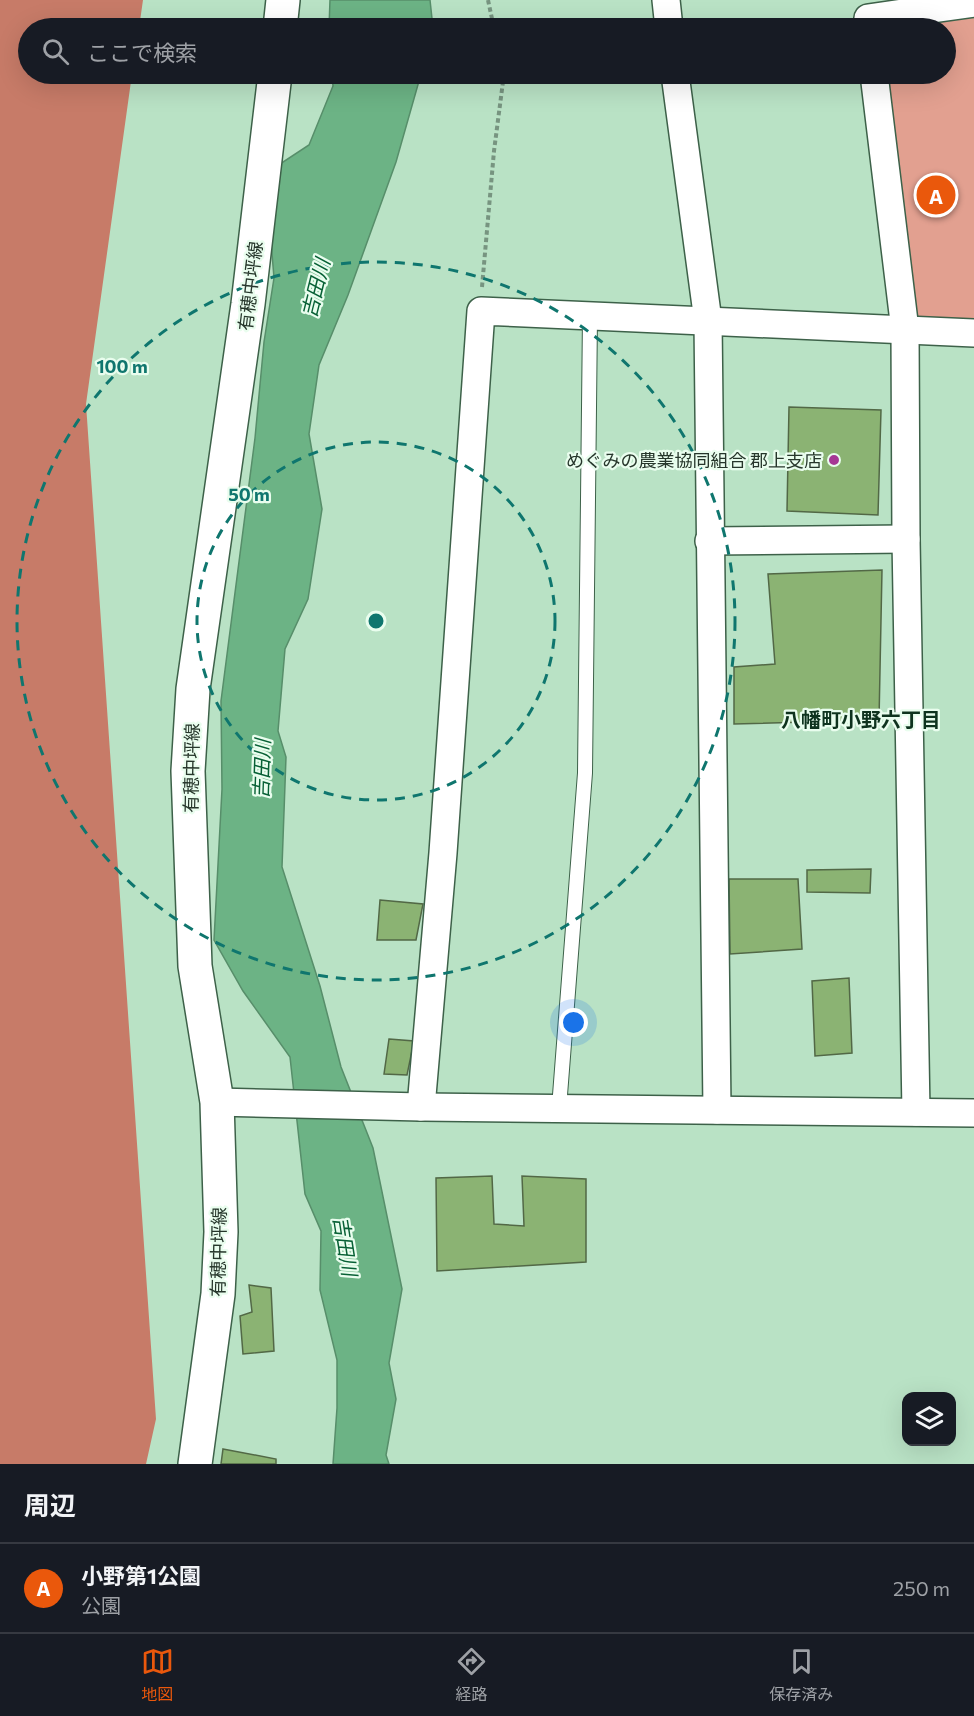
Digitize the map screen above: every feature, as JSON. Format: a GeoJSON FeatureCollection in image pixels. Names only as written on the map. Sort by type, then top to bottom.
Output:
{"type":"FeatureCollection","features":[{"type":"Feature","properties":{"kind":"main road"},"geometry":{"type":"LineString","coordinates":[[281,18],[283,0]]}},
{"type":"Feature","properties":{"kind":"main road","name":"有穂中坪線"},"geometry":{"type":"LineString","coordinates":[[195,1464],[218,1294],[226,1102],[195,966],[188,771],[193,689],[248,304],[274,84]]}},
{"type":"Feature","properties":{"kind":"street"},"geometry":{"type":"LineString","coordinates":[[666,0],[668,18]]}},
{"type":"Feature","properties":{"kind":"street"},"geometry":{"type":"LineString","coordinates":[[867,16],[974,3]]}},
{"type":"Feature","properties":{"kind":"street"},"geometry":{"type":"LineString","coordinates":[[676,84],[708,321],[717,1110]]}},
{"type":"Feature","properties":{"kind":"street"},"geometry":{"type":"LineString","coordinates":[[875,84],[905,330],[906,539],[916,1112]]}},
{"type":"Feature","properties":{"kind":"street"},"geometry":{"type":"LineString","coordinates":[[421,1107],[444,830],[481,310],[974,333]]}},
{"type":"Feature","properties":{"kind":"street"},"geometry":{"type":"LineString","coordinates":[[709,542],[906,539]]}},
{"type":"Feature","properties":{"kind":"street"},"geometry":{"type":"LineString","coordinates":[[226,1102],[421,1107],[974,1113]]}},
{"type":"Feature","properties":{"kind":"lane"},"geometry":{"type":"LineString","coordinates":[[559,1108],[585,773],[590,316]]}},
{"type":"Feature","properties":{"kind":"path"},"geometry":{"type":"LineString","coordinates":[[488,0],[492,18]]}},
{"type":"Feature","properties":{"kind":"path"},"geometry":{"type":"LineString","coordinates":[[481,310],[494,151],[503,84]]}},
{"type":"Feature","properties":{"kind":"shaded area"},"geometry":{"type":"Polygon","coordinates":[[[0,0],[143,0],[140,18],[18,18],[18,84],[131,84],[86,404],[156,1419],[146,1464],[0,1464],[0,0]]]}},
{"type":"Feature","properties":{"kind":"shaded area"},"geometry":{"type":"Polygon","coordinates":[[[974,18],[974,320],[916,316],[881,84],[956,84],[956,20],[974,18]]]}},
{"type":"Feature","properties":{"kind":"water"},"geometry":{"type":"Polygon","coordinates":[[[330,0],[430,0],[432,18],[329,18],[330,0]]]}},
{"type":"Feature","properties":{"kind":"water","name":"吉田川"},"geometry":{"type":"Polygon","coordinates":[[[333,84],[418,84],[396,162],[348,295],[319,365],[309,434],[322,509],[308,599],[285,649],[278,731],[286,757],[282,867],[320,986],[341,1067],[373,1148],[402,1289],[389,1363],[396,1399],[386,1455],[389,1464],[333,1464],[337,1408],[337,1360],[320,1290],[321,1231],[305,1194],[290,1057],[243,991],[214,940],[222,789],[221,701],[255,438],[264,342],[274,278],[269,217],[280,164],[309,145],[333,84]]]}},
{"type":"Feature","properties":{"kind":"building","name":"めぐみの農業協同組合 郡上支店"},"geometry":{"type":"Polygon","coordinates":[[[789,407],[881,410],[878,515],[787,511],[789,407]]]}},
{"type":"Feature","properties":{"kind":"building"},"geometry":{"type":"Polygon","coordinates":[[[882,570],[879,720],[734,724],[734,667],[775,664],[768,574],[882,570]]]}},
{"type":"Feature","properties":{"kind":"building"},"geometry":{"type":"Polygon","coordinates":[[[871,869],[870,893],[807,892],[807,870],[871,869]]]}},
{"type":"Feature","properties":{"kind":"building"},"geometry":{"type":"Polygon","coordinates":[[[729,879],[798,879],[802,949],[730,954],[729,879]]]}},
{"type":"Feature","properties":{"kind":"building"},"geometry":{"type":"Polygon","coordinates":[[[380,900],[423,904],[416,940],[377,940],[380,900]]]}},
{"type":"Feature","properties":{"kind":"building"},"geometry":{"type":"Polygon","coordinates":[[[849,978],[852,1053],[815,1056],[812,981],[849,978]]]}},
{"type":"Feature","properties":{"kind":"building"},"geometry":{"type":"Polygon","coordinates":[[[389,1039],[414,1041],[407,1075],[384,1074],[389,1039]]]}},
{"type":"Feature","properties":{"kind":"building"},"geometry":{"type":"Polygon","coordinates":[[[492,1176],[494,1224],[524,1226],[522,1176],[586,1179],[586,1262],[437,1271],[436,1178],[492,1176]]]}},
{"type":"Feature","properties":{"kind":"building"},"geometry":{"type":"Polygon","coordinates":[[[249,1285],[271,1288],[274,1351],[243,1354],[240,1316],[252,1312],[249,1285]]]}},
{"type":"Feature","properties":{"kind":"building"},"geometry":{"type":"Polygon","coordinates":[[[223,1449],[276,1459],[276,1464],[221,1464],[223,1449]]]}},
{"type":"Feature","properties":{"kind":"place","name":"小野第1公園"},"geometry":{"type":"Point","coordinates":[936,195]}},
{"type":"Feature","properties":{"kind":"place","name":"めぐみの農業協同組合 郡上支店"},"geometry":{"type":"Point","coordinates":[834,460]}},
{"type":"Feature","properties":{"kind":"district","name":"八幡町小野六丁目"},"geometry":{"type":"Point","coordinates":[861,719]}}]}
